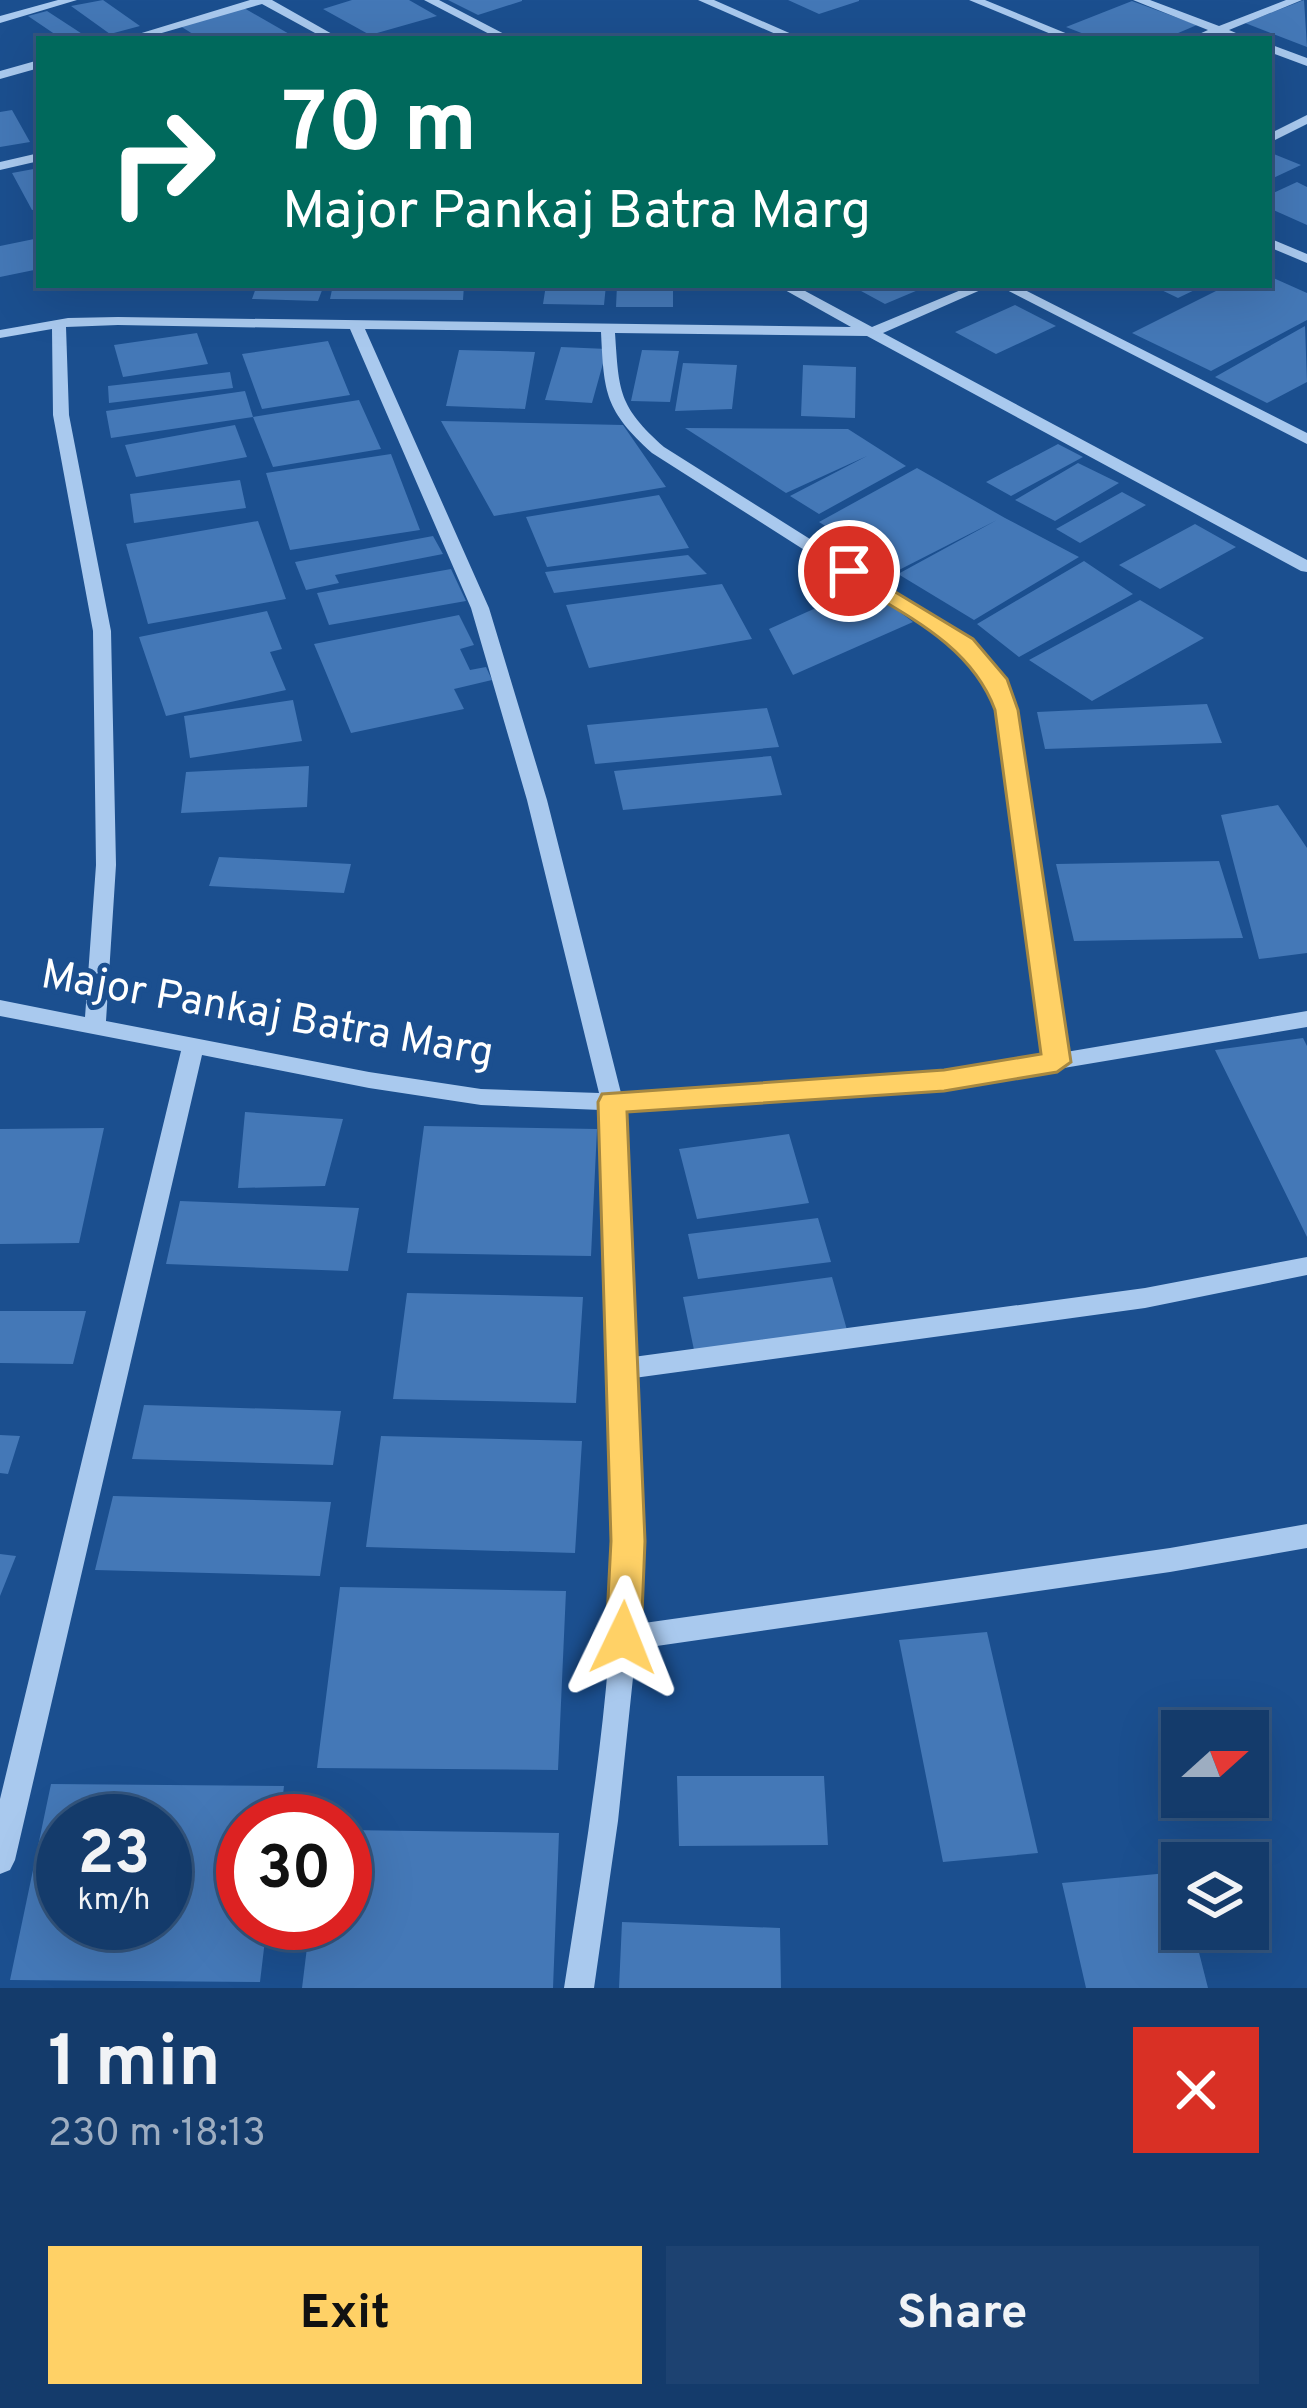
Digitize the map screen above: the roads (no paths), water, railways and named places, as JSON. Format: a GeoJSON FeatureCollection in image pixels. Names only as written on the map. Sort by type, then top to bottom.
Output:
{"type":"FeatureCollection","features":[{"type":"Feature","properties":{"kind":"street"},"geometry":{"type":"LineString","coordinates":[[0,20],[71,0]]}},
{"type":"Feature","properties":{"kind":"street"},"geometry":{"type":"LineString","coordinates":[[145,36],[263,0],[329,36]]}},
{"type":"Feature","properties":{"kind":"street"},"geometry":{"type":"LineString","coordinates":[[430,0],[502,36]]}},
{"type":"Feature","properties":{"kind":"street"},"geometry":{"type":"LineString","coordinates":[[687,0],[770,36]]}},
{"type":"Feature","properties":{"kind":"street"},"geometry":{"type":"LineString","coordinates":[[704,0],[790,36]]}},
{"type":"Feature","properties":{"kind":"street"},"geometry":{"type":"LineString","coordinates":[[976,0],[1066,36]]}},
{"type":"Feature","properties":{"kind":"street"},"geometry":{"type":"LineString","coordinates":[[1139,0],[1236,36]]}},
{"type":"Feature","properties":{"kind":"street"},"geometry":{"type":"LineString","coordinates":[[1201,36],[1295,0]]}},
{"type":"Feature","properties":{"kind":"street"},"geometry":{"type":"LineString","coordinates":[[1272,49],[1307,62]]}},
{"type":"Feature","properties":{"kind":"street"},"geometry":{"type":"LineString","coordinates":[[0,75],[36,65]]}},
{"type":"Feature","properties":{"kind":"street"},"geometry":{"type":"LineString","coordinates":[[1272,137],[1307,119]]}},
{"type":"Feature","properties":{"kind":"street"},"geometry":{"type":"LineString","coordinates":[[0,166],[36,158]]}},
{"type":"Feature","properties":{"kind":"street"},"geometry":{"type":"LineString","coordinates":[[1272,244],[1305,265]]}},
{"type":"Feature","properties":{"kind":"street"},"geometry":{"type":"LineString","coordinates":[[1272,254],[1305,265]]}},
{"type":"Feature","properties":{"kind":"street"},"geometry":{"type":"LineString","coordinates":[[789,288],[1307,567]]}},
{"type":"Feature","properties":{"kind":"street"},"geometry":{"type":"LineString","coordinates":[[0,334],[59,323],[872,332],[979,288]]}},
{"type":"Feature","properties":{"kind":"street"},"geometry":{"type":"LineString","coordinates":[[1010,288],[1307,440]]}},
{"type":"Feature","properties":{"kind":"street"},"geometry":{"type":"LineString","coordinates":[[59,323],[61,415],[102,631],[106,865],[95,1027]]}},
{"type":"Feature","properties":{"kind":"street"},"geometry":{"type":"LineString","coordinates":[[357,327],[480,608],[537,800],[612,1102],[628,1541],[623,1638],[579,1988]]}},
{"type":"Feature","properties":{"kind":"street"},"geometry":{"type":"LineString","coordinates":[[608,330],[613,403],[636,431],[658,450],[964,644],[995,679],[1006,710],[1057,1062]]}},
{"type":"Feature","properties":{"kind":"street","name":"Major Pankaj Batra Marg"},"geometry":{"type":"LineString","coordinates":[[0,1008],[482,1097],[612,1102],[944,1080],[1307,1019]]}},
{"type":"Feature","properties":{"kind":"street"},"geometry":{"type":"LineString","coordinates":[[0,1860],[193,1046]]}},
{"type":"Feature","properties":{"kind":"street"},"geometry":{"type":"LineString","coordinates":[[622,1369],[1145,1298],[1307,1266]]}},
{"type":"Feature","properties":{"kind":"street"},"geometry":{"type":"LineString","coordinates":[[623,1638],[1307,1536]]}}]}
